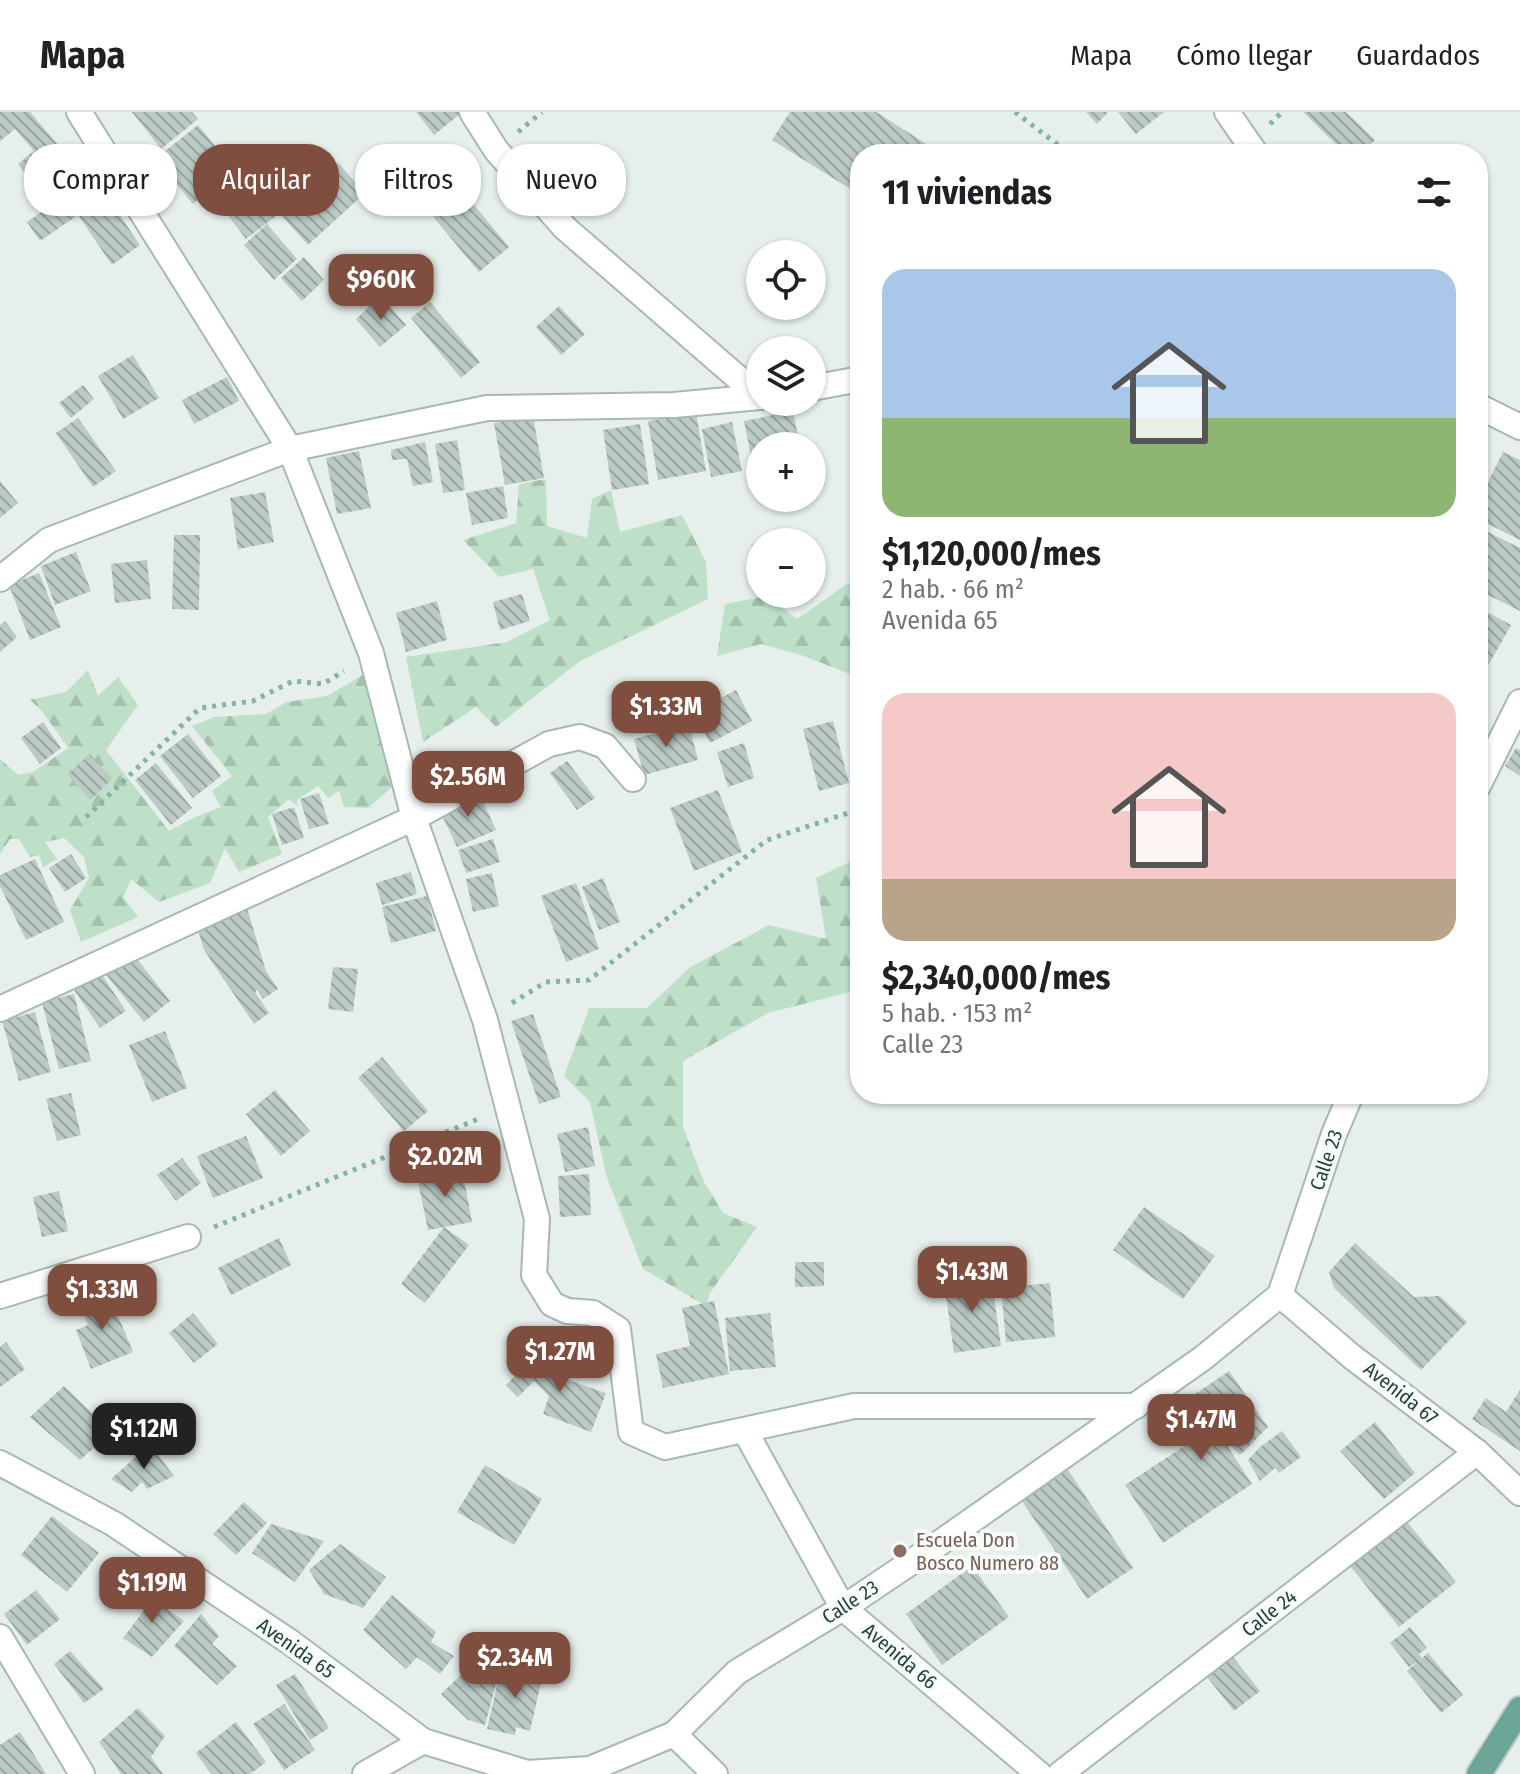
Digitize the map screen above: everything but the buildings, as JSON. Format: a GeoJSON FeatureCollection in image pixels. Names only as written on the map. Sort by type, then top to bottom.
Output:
{"type":"FeatureCollection","features":[{"type":"Feature","properties":{"kind":"main road"},"geometry":{"type":"LineString","coordinates":[[1479,1774],[1520,1709]]}},
{"type":"Feature","properties":{"kind":"street"},"geometry":{"type":"LineString","coordinates":[[79,112],[290,449],[371,653],[414,818],[485,1020],[537,1219],[534,1275],[552,1304],[567,1311],[593,1313],[618,1329],[631,1432],[665,1447],[854,1406],[1136,1406]]}},
{"type":"Feature","properties":{"kind":"street"},"geometry":{"type":"LineString","coordinates":[[472,112],[496,150],[565,228],[746,385]]}},
{"type":"Feature","properties":{"kind":"street"},"geometry":{"type":"LineString","coordinates":[[1227,112],[1245,144]]}},
{"type":"Feature","properties":{"kind":"street"},"geometry":{"type":"LineString","coordinates":[[826,385],[850,381]]}},
{"type":"Feature","properties":{"kind":"street"},"geometry":{"type":"LineString","coordinates":[[0,579],[49,540],[290,449],[487,408],[674,405],[746,398]]}},
{"type":"Feature","properties":{"kind":"street"},"geometry":{"type":"LineString","coordinates":[[1488,411],[1520,427]]}},
{"type":"Feature","properties":{"kind":"street"},"geometry":{"type":"LineString","coordinates":[[1488,766],[1520,702]]}},
{"type":"Feature","properties":{"kind":"street"},"geometry":{"type":"LineString","coordinates":[[0,1009],[414,818],[549,744],[580,737],[605,746],[633,779]]}},
{"type":"Feature","properties":{"kind":"street","name":"Calle 23"},"geometry":{"type":"LineString","coordinates":[[423,1741],[527,1773],[590,1769],[674,1734],[737,1672],[843,1608],[1136,1406],[1203,1358],[1280,1295],[1347,1104]]}},
{"type":"Feature","properties":{"kind":"street"},"geometry":{"type":"LineString","coordinates":[[0,1296],[188,1237]]}},
{"type":"Feature","properties":{"kind":"street","name":"Avenida 67"},"geometry":{"type":"LineString","coordinates":[[1280,1295],[1351,1356],[1477,1452],[1520,1493]]}},
{"type":"Feature","properties":{"kind":"street","name":"Avenida 66"},"geometry":{"type":"LineString","coordinates":[[745,1431],[843,1608],[1039,1774]]}},
{"type":"Feature","properties":{"kind":"street","name":"Calle 24"},"geometry":{"type":"LineString","coordinates":[[1060,1774],[1477,1452]]}},
{"type":"Feature","properties":{"kind":"street","name":"Avenida 65"},"geometry":{"type":"LineString","coordinates":[[0,1463],[114,1524],[290,1642],[423,1741]]}},
{"type":"Feature","properties":{"kind":"street"},"geometry":{"type":"LineString","coordinates":[[0,1637],[82,1774]]}},
{"type":"Feature","properties":{"kind":"street"},"geometry":{"type":"LineString","coordinates":[[674,1734],[715,1774]]}},
{"type":"Feature","properties":{"kind":"street"},"geometry":{"type":"LineString","coordinates":[[365,1774],[423,1741]]}},
{"type":"Feature","properties":{"kind":"path"},"geometry":{"type":"LineString","coordinates":[[1015,112],[1057,144]]}},
{"type":"Feature","properties":{"kind":"path"},"geometry":{"type":"LineString","coordinates":[[86,817],[200,708],[253,701],[293,681],[323,684],[371,653]]}},
{"type":"Feature","properties":{"kind":"path"},"geometry":{"type":"LineString","coordinates":[[485,1020],[546,982],[589,980],[767,840],[850,812]]}},
{"type":"Feature","properties":{"kind":"path"},"geometry":{"type":"LineString","coordinates":[[188,1237],[509,1106]]}},
{"type":"Feature","properties":{"kind":"green space"},"geometry":{"type":"Polygon","coordinates":[[[546,479],[547,526],[587,538],[592,499],[611,490],[620,532],[682,515],[706,562],[708,599],[580,661],[496,727],[476,707],[423,742],[406,657],[507,642],[550,620],[533,569],[499,577],[463,540],[516,523],[519,484],[546,479]]]}},
{"type":"Feature","properties":{"kind":"green space"},"geometry":{"type":"Polygon","coordinates":[[[850,584],[850,674],[761,644],[717,656],[725,604],[746,600],[746,608],[782,608],[797,619],[813,608],[826,608],[826,599],[850,584]]]}},
{"type":"Feature","properties":{"kind":"green space"},"geometry":{"type":"Polygon","coordinates":[[[88,670],[98,696],[118,677],[138,705],[106,750],[169,831],[221,807],[212,791],[232,776],[192,726],[214,717],[266,714],[287,702],[327,696],[369,671],[397,783],[368,808],[344,807],[339,791],[328,798],[318,786],[297,800],[298,807],[289,799],[268,817],[282,854],[239,872],[225,848],[210,883],[159,902],[131,879],[123,897],[138,917],[81,942],[70,910],[89,878],[84,857],[64,838],[45,842],[57,859],[43,867],[39,855],[30,857],[19,839],[10,839],[0,854],[0,759],[18,775],[33,772],[68,748],[42,711],[30,700],[66,692],[88,670]]]}},
{"type":"Feature","properties":{"kind":"green space"},"geometry":{"type":"Polygon","coordinates":[[[850,862],[850,992],[768,1013],[683,1061],[683,1127],[704,1182],[723,1213],[757,1227],[710,1293],[706,1306],[643,1269],[606,1175],[590,1102],[564,1076],[589,1008],[647,1008],[689,968],[769,925],[826,939],[816,878],[850,862]]]}},
{"type":"Feature","properties":{"kind":"place","name":"Escuela Don Bosco Numero 88"},"geometry":{"type":"Point","coordinates":[900,1551]}}]}
